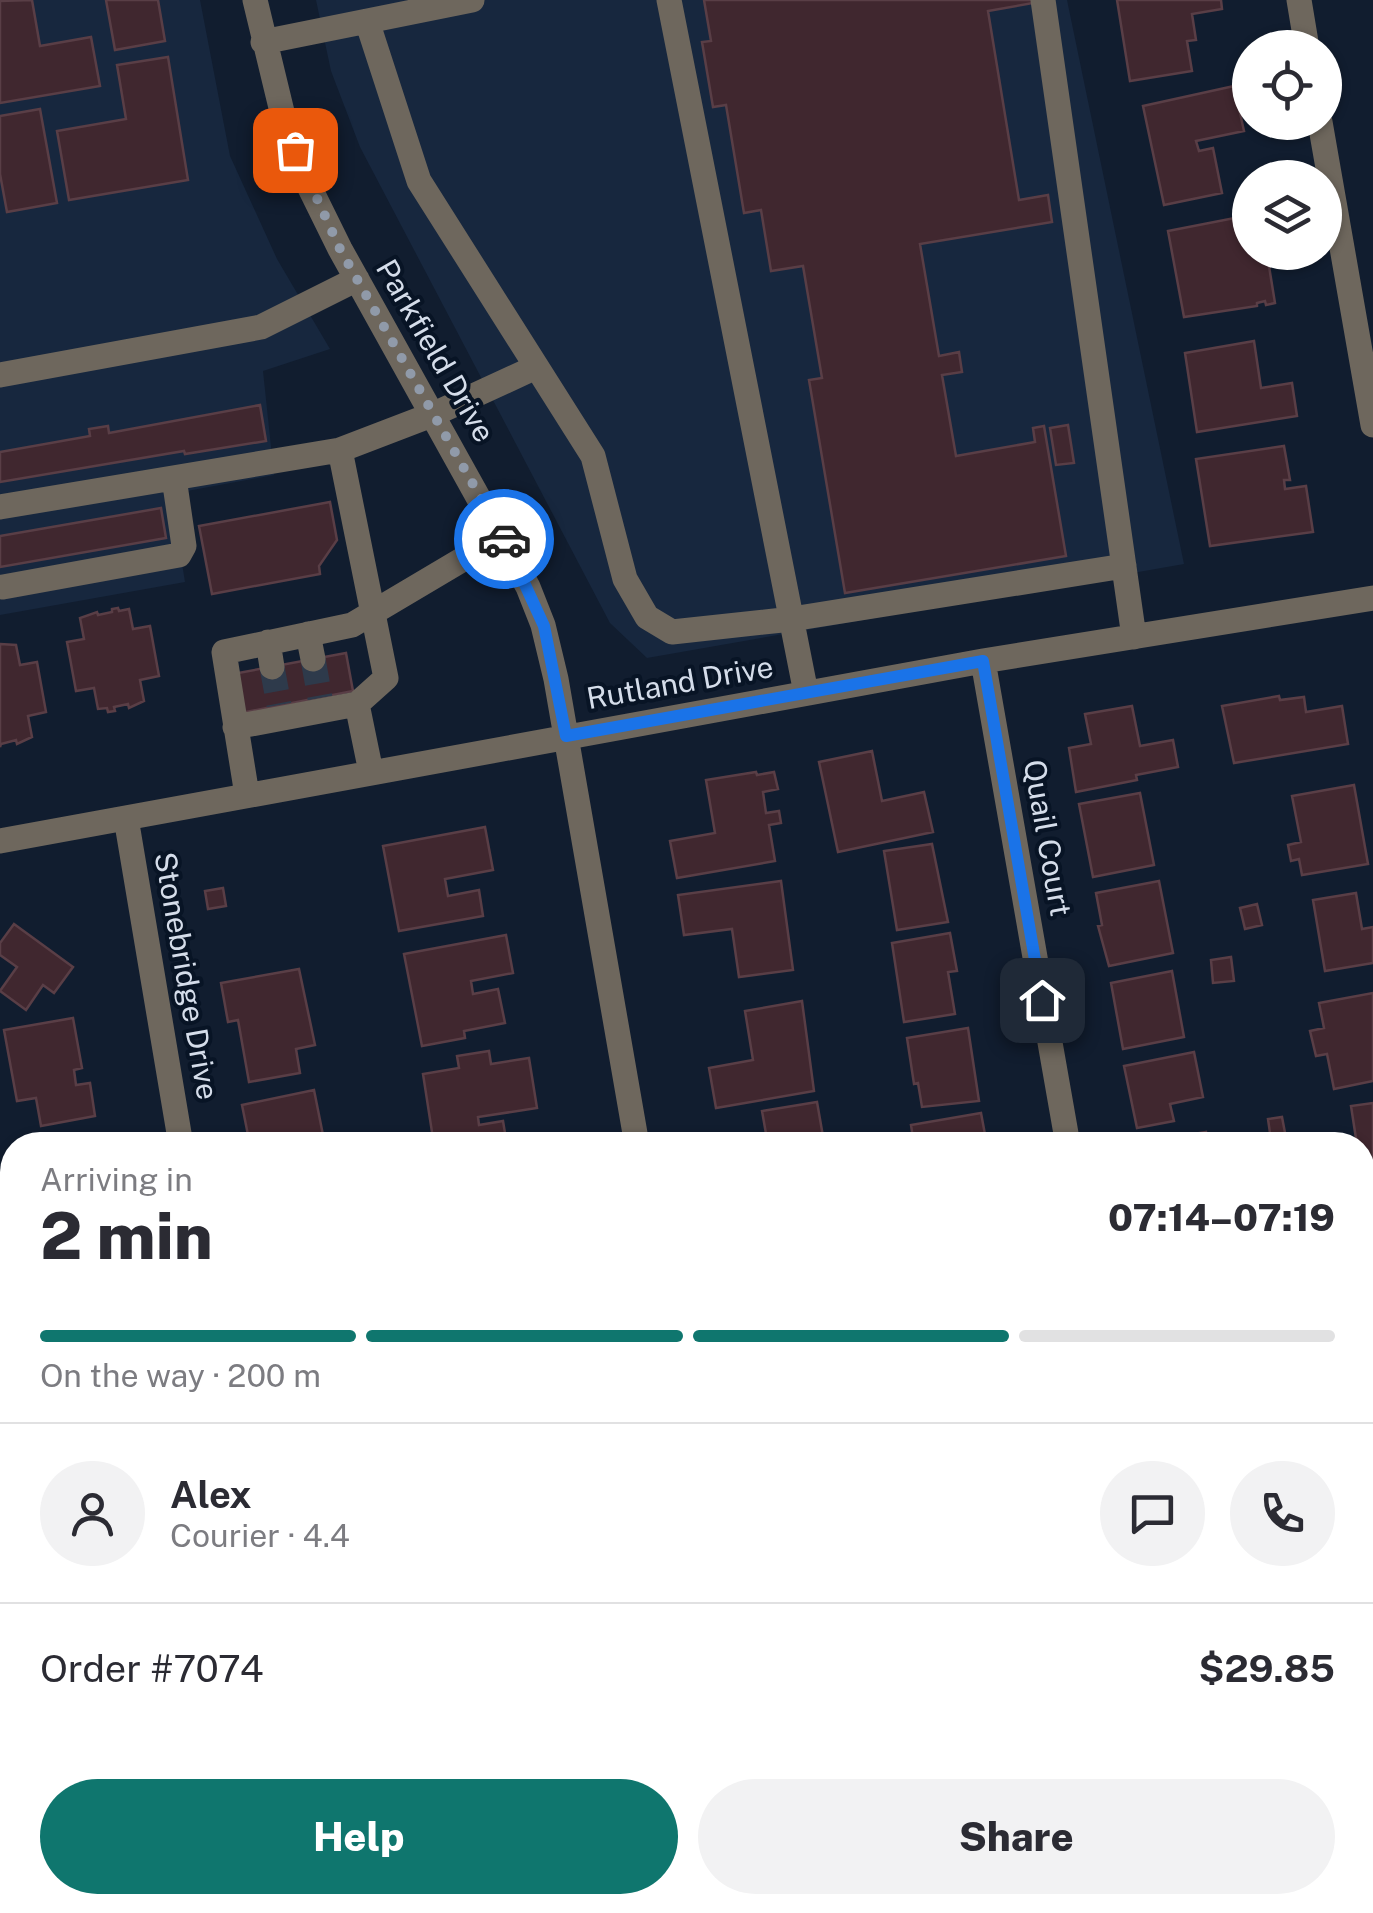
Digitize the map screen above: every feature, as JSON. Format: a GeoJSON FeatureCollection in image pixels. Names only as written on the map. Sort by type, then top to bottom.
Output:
{"type":"FeatureCollection","features":[{"type":"Feature","properties":{"kind":"street","name":"Parkfield Drive"},"geometry":{"type":"LineString","coordinates":[[256,0],[284,120],[306,180],[357,279],[502,536],[544,626],[636,1132]]}},
{"type":"Feature","properties":{"kind":"street"},"geometry":{"type":"LineString","coordinates":[[264,42],[472,0]]}},
{"type":"Feature","properties":{"kind":"street"},"geometry":{"type":"LineString","coordinates":[[669,0],[806,693]]}},
{"type":"Feature","properties":{"kind":"street"},"geometry":{"type":"LineString","coordinates":[[1043,0],[1134,637]]}},
{"type":"Feature","properties":{"kind":"street"},"geometry":{"type":"LineString","coordinates":[[1299,0],[1304,30]]}},
{"type":"Feature","properties":{"kind":"street"},"geometry":{"type":"LineString","coordinates":[[367,21],[419,181],[592,456],[625,579],[648,616],[672,632],[792,619],[1124,566]]}},
{"type":"Feature","properties":{"kind":"street"},"geometry":{"type":"LineString","coordinates":[[1323,140],[1373,425]]}},
{"type":"Feature","properties":{"kind":"street"},"geometry":{"type":"LineString","coordinates":[[0,376],[261,327],[357,279]]}},
{"type":"Feature","properties":{"kind":"street"},"geometry":{"type":"LineString","coordinates":[[0,507],[340,450],[434,414],[536,367]]}},
{"type":"Feature","properties":{"kind":"street"},"geometry":{"type":"LineString","coordinates":[[235,727],[321,704],[357,704],[386,678],[340,450]]}},
{"type":"Feature","properties":{"kind":"street"},"geometry":{"type":"LineString","coordinates":[[3,587],[179,555],[184,546],[174,478]]}},
{"type":"Feature","properties":{"kind":"street"},"geometry":{"type":"LineString","coordinates":[[247,795],[224,652],[270,654],[311,646],[502,536]]}},
{"type":"Feature","properties":{"kind":"street","name":"Rutland Drive"},"geometry":{"type":"LineString","coordinates":[[0,841],[983,661],[1373,598]]}},
{"type":"Feature","properties":{"kind":"street","name":"Quail Court"},"geometry":{"type":"LineString","coordinates":[[983,661],[1066,1132]]}},
{"type":"Feature","properties":{"kind":"street"},"geometry":{"type":"LineString","coordinates":[[357,704],[371,772]]}},
{"type":"Feature","properties":{"kind":"street","name":"Stonebridge Drive"},"geometry":{"type":"LineString","coordinates":[[126,818],[179,1132]]}},
{"type":"Feature","properties":{"kind":"shaded area"},"geometry":{"type":"Polygon","coordinates":[[[0,0],[200,0],[230,156],[277,259],[330,349],[263,371],[274,475],[171,494],[185,582],[0,615],[0,0]]]}},
{"type":"Feature","properties":{"kind":"shaded area"},"geometry":{"type":"Polygon","coordinates":[[[316,0],[1067,0],[1184,564],[647,658],[610,623],[360,147],[331,71],[316,0]]]}},
{"type":"Feature","properties":{"kind":"building"},"geometry":{"type":"Polygon","coordinates":[[[32,0],[40,46],[91,37],[100,86],[0,103],[0,1],[32,0]]]}},
{"type":"Feature","properties":{"kind":"building"},"geometry":{"type":"Polygon","coordinates":[[[106,0],[158,0],[165,41],[115,50],[106,0]]]}},
{"type":"Feature","properties":{"kind":"building"},"geometry":{"type":"Polygon","coordinates":[[[704,0],[1033,0],[988,11],[1019,200],[1048,195],[1052,222],[920,244],[939,356],[959,352],[962,372],[942,375],[956,456],[1035,442],[1033,428],[1044,426],[1066,556],[845,593],[809,380],[822,378],[803,266],[771,271],[761,210],[744,213],[726,105],[713,107],[702,42],[711,41],[704,0]]]}},
{"type":"Feature","properties":{"kind":"building"},"geometry":{"type":"Polygon","coordinates":[[[1117,0],[1221,0],[1222,9],[1192,14],[1196,40],[1187,41],[1192,71],[1130,81],[1117,0]]]}},
{"type":"Feature","properties":{"kind":"building"},"geometry":{"type":"Polygon","coordinates":[[[168,57],[188,180],[69,200],[57,131],[126,119],[117,65],[168,57]]]}},
{"type":"Feature","properties":{"kind":"building"},"geometry":{"type":"Polygon","coordinates":[[[1232,86],[1232,134],[1196,141],[1199,151],[1213,148],[1222,193],[1164,205],[1143,106],[1232,86]]]}},
{"type":"Feature","properties":{"kind":"building"},"geometry":{"type":"Polygon","coordinates":[[[40,109],[57,203],[7,212],[0,174],[0,116],[40,109]]]}},
{"type":"Feature","properties":{"kind":"building"},"geometry":{"type":"Polygon","coordinates":[[[1232,219],[1232,270],[1270,270],[1275,303],[1266,305],[1265,301],[1257,306],[1184,317],[1168,231],[1232,219]]]}},
{"type":"Feature","properties":{"kind":"building"},"geometry":{"type":"Polygon","coordinates":[[[1254,341],[1261,388],[1292,383],[1297,416],[1197,432],[1185,353],[1254,341]]]}},
{"type":"Feature","properties":{"kind":"building"},"geometry":{"type":"Polygon","coordinates":[[[260,405],[266,441],[0,482],[0,452],[90,436],[89,429],[108,426],[109,433],[260,405]]]}},
{"type":"Feature","properties":{"kind":"building"},"geometry":{"type":"Polygon","coordinates":[[[1068,425],[1074,463],[1056,465],[1050,428],[1068,425]]]}},
{"type":"Feature","properties":{"kind":"building"},"geometry":{"type":"Polygon","coordinates":[[[1284,446],[1290,480],[1284,480],[1285,489],[1306,486],[1313,532],[1210,546],[1196,459],[1284,446]]]}},
{"type":"Feature","properties":{"kind":"building"},"geometry":{"type":"Polygon","coordinates":[[[330,502],[337,540],[319,566],[320,574],[212,594],[199,526],[330,502]]]}},
{"type":"Feature","properties":{"kind":"building"},"geometry":{"type":"Polygon","coordinates":[[[161,508],[166,538],[0,567],[0,536],[161,508]]]}},
{"type":"Feature","properties":{"kind":"building"},"geometry":{"type":"Polygon","coordinates":[[[129,609],[133,629],[150,626],[159,676],[140,680],[144,701],[129,708],[128,704],[114,707],[115,711],[108,712],[107,708],[98,709],[94,688],[76,691],[67,642],[84,639],[80,618],[129,609]]]}},
{"type":"Feature","properties":{"kind":"building"},"geometry":{"type":"Polygon","coordinates":[[[0,644],[16,645],[20,665],[37,662],[46,712],[28,716],[32,737],[0,747],[0,644]]]}},
{"type":"Feature","properties":{"kind":"building"},"geometry":{"type":"Polygon","coordinates":[[[346,653],[353,691],[241,713],[233,674],[346,653]]]}},
{"type":"Feature","properties":{"kind":"building"},"geometry":{"type":"Polygon","coordinates":[[[1279,696],[1280,700],[1304,697],[1306,712],[1342,706],[1348,744],[1234,763],[1222,706],[1279,696]]]}},
{"type":"Feature","properties":{"kind":"building"},"geometry":{"type":"Polygon","coordinates":[[[1132,706],[1140,746],[1173,740],[1178,767],[1076,792],[1069,748],[1091,744],[1085,714],[1132,706]]]}},
{"type":"Feature","properties":{"kind":"building"},"geometry":{"type":"Polygon","coordinates":[[[872,751],[882,801],[924,792],[933,832],[838,852],[819,762],[872,751]]]}},
{"type":"Feature","properties":{"kind":"building"},"geometry":{"type":"Polygon","coordinates":[[[774,772],[778,789],[763,792],[766,813],[779,811],[781,823],[769,825],[775,861],[677,878],[670,841],[715,833],[706,780],[774,772]]]}},
{"type":"Feature","properties":{"kind":"building"},"geometry":{"type":"Polygon","coordinates":[[[1354,785],[1368,864],[1302,875],[1299,859],[1291,861],[1288,845],[1301,842],[1292,796],[1354,785]]]}},
{"type":"Feature","properties":{"kind":"building"},"geometry":{"type":"Polygon","coordinates":[[[1140,793],[1154,865],[1093,877],[1079,804],[1140,793]]]}},
{"type":"Feature","properties":{"kind":"building"},"geometry":{"type":"Polygon","coordinates":[[[485,827],[493,870],[445,879],[448,896],[479,890],[483,916],[399,931],[383,846],[485,827]]]}},
{"type":"Feature","properties":{"kind":"building"},"geometry":{"type":"Polygon","coordinates":[[[932,844],[948,922],[897,930],[884,851],[932,844]]]}},
{"type":"Feature","properties":{"kind":"building"},"geometry":{"type":"Polygon","coordinates":[[[781,881],[793,970],[739,977],[732,929],[684,935],[678,895],[781,881]]]}},
{"type":"Feature","properties":{"kind":"building"},"geometry":{"type":"Polygon","coordinates":[[[1159,881],[1173,953],[1109,966],[1098,926],[1102,925],[1096,893],[1159,881]]]}},
{"type":"Feature","properties":{"kind":"building"},"geometry":{"type":"Polygon","coordinates":[[[223,888],[226,906],[208,909],[205,891],[223,888]]]}},
{"type":"Feature","properties":{"kind":"building"},"geometry":{"type":"Polygon","coordinates":[[[1356,893],[1362,929],[1373,927],[1373,963],[1325,971],[1313,900],[1356,893]]]}},
{"type":"Feature","properties":{"kind":"building"},"geometry":{"type":"Polygon","coordinates":[[[1257,904],[1262,925],[1245,929],[1240,908],[1257,904]]]}},
{"type":"Feature","properties":{"kind":"building"},"geometry":{"type":"Polygon","coordinates":[[[14,924],[73,967],[54,993],[43,985],[26,1010],[0,991],[17,967],[0,955],[0,943],[14,924]]]}},
{"type":"Feature","properties":{"kind":"building"},"geometry":{"type":"Polygon","coordinates":[[[950,933],[957,971],[948,972],[955,1014],[904,1022],[892,943],[950,933]]]}},
{"type":"Feature","properties":{"kind":"building"},"geometry":{"type":"Polygon","coordinates":[[[506,935],[513,973],[471,981],[473,994],[498,989],[505,1023],[464,1031],[465,1038],[422,1046],[404,954],[506,935]]]}},
{"type":"Feature","properties":{"kind":"building"},"geometry":{"type":"Polygon","coordinates":[[[1231,957],[1234,981],[1213,983],[1211,960],[1231,957]]]}},
{"type":"Feature","properties":{"kind":"building"},"geometry":{"type":"Polygon","coordinates":[[[299,969],[315,1045],[296,1049],[300,1073],[249,1082],[238,1020],[228,1022],[221,983],[299,969]]]}},
{"type":"Feature","properties":{"kind":"building"},"geometry":{"type":"Polygon","coordinates":[[[1172,971],[1184,1037],[1123,1049],[1111,983],[1172,971]]]}},
{"type":"Feature","properties":{"kind":"building"},"geometry":{"type":"Polygon","coordinates":[[[1373,993],[1373,1081],[1334,1089],[1327,1054],[1316,1056],[1310,1031],[1324,1028],[1319,1003],[1373,993]]]}},
{"type":"Feature","properties":{"kind":"building"},"geometry":{"type":"Polygon","coordinates":[[[802,1001],[814,1091],[716,1108],[709,1068],[753,1060],[745,1011],[802,1001]]]}},
{"type":"Feature","properties":{"kind":"building"},"geometry":{"type":"Polygon","coordinates":[[[73,1018],[82,1068],[74,1070],[76,1085],[90,1083],[95,1116],[41,1126],[36,1098],[17,1101],[4,1030],[73,1018]]]}},
{"type":"Feature","properties":{"kind":"building"},"geometry":{"type":"Polygon","coordinates":[[[968,1028],[979,1101],[922,1107],[907,1038],[968,1028]]]}},
{"type":"Feature","properties":{"kind":"building"},"geometry":{"type":"Polygon","coordinates":[[[489,1051],[491,1064],[529,1058],[537,1108],[478,1117],[479,1125],[503,1121],[505,1132],[432,1132],[423,1074],[459,1068],[457,1056],[489,1051]]]}},
{"type":"Feature","properties":{"kind":"building"},"geometry":{"type":"Polygon","coordinates":[[[1194,1052],[1203,1097],[1170,1104],[1174,1121],[1137,1128],[1124,1066],[1194,1052]]]}},
{"type":"Feature","properties":{"kind":"building"},"geometry":{"type":"Polygon","coordinates":[[[314,1090],[322,1132],[247,1132],[242,1105],[314,1090]]]}},
{"type":"Feature","properties":{"kind":"building"},"geometry":{"type":"Polygon","coordinates":[[[817,1102],[822,1132],[766,1132],[762,1111],[817,1102]]]}},
{"type":"Feature","properties":{"kind":"building"},"geometry":{"type":"Polygon","coordinates":[[[1373,1103],[1373,1132],[1355,1132],[1351,1106],[1373,1103]]]}},
{"type":"Feature","properties":{"kind":"building"},"geometry":{"type":"Polygon","coordinates":[[[981,1113],[985,1132],[912,1132],[911,1125],[981,1113]]]}},
{"type":"Feature","properties":{"kind":"building"},"geometry":{"type":"Polygon","coordinates":[[[1282,1117],[1285,1132],[1270,1132],[1268,1119],[1282,1117]]]}},
{"type":"Feature","properties":{"kind":"tunnel"},"geometry":{"type":"LineString","coordinates":[[313,659],[320,698]]}},
{"type":"Feature","properties":{"kind":"tunnel"},"geometry":{"type":"LineString","coordinates":[[272,667],[279,705]]}},
{"type":"Feature","properties":{"kind":"way so far"},"geometry":{"type":"LineString","coordinates":[[295,150],[340,249],[504,539]]}},
{"type":"Feature","properties":{"kind":"route"},"geometry":{"type":"LineString","coordinates":[[504,539],[544,626],[566,736],[983,661],[1042,1000]]}}]}
